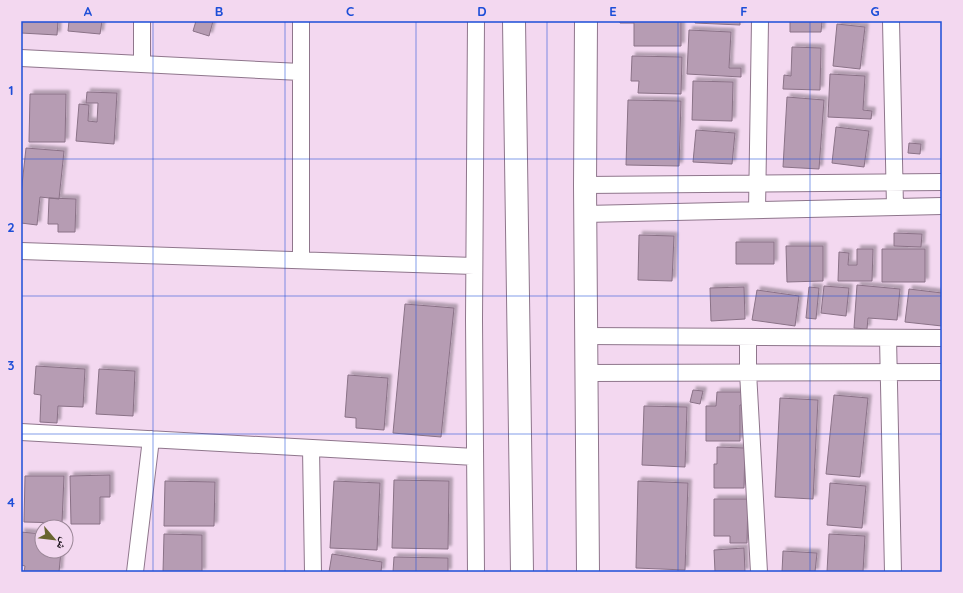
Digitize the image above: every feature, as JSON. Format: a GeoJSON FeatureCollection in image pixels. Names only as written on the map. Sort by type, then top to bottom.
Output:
{"type":"FeatureCollection","features":[{"type":"Feature","properties":{"kind":"main road"},"geometry":{"type":"LineString","coordinates":[[514,21],[522,572]]}},
{"type":"Feature","properties":{"kind":"main road"},"geometry":{"type":"LineString","coordinates":[[586,21],[585,214],[588,572]]}},
{"type":"Feature","properties":{"kind":"street"},"geometry":{"type":"LineString","coordinates":[[142,21],[142,64]]}},
{"type":"Feature","properties":{"kind":"street"},"geometry":{"type":"LineString","coordinates":[[301,21],[301,260]]}},
{"type":"Feature","properties":{"kind":"street"},"geometry":{"type":"LineString","coordinates":[[476,21],[474,266],[476,572]]}},
{"type":"Feature","properties":{"kind":"street"},"geometry":{"type":"LineString","coordinates":[[757,210],[760,21]]}},
{"type":"Feature","properties":{"kind":"street"},"geometry":{"type":"LineString","coordinates":[[891,21],[895,207]]}},
{"type":"Feature","properties":{"kind":"street"},"geometry":{"type":"LineString","coordinates":[[21,58],[301,72]]}},
{"type":"Feature","properties":{"kind":"street"},"geometry":{"type":"LineString","coordinates":[[585,185],[942,182]]}},
{"type":"Feature","properties":{"kind":"street"},"geometry":{"type":"LineString","coordinates":[[585,214],[942,206]]}},
{"type":"Feature","properties":{"kind":"street"},"geometry":{"type":"LineString","coordinates":[[21,251],[474,266]]}},
{"type":"Feature","properties":{"kind":"street"},"geometry":{"type":"LineString","coordinates":[[586,336],[942,338]]}},
{"type":"Feature","properties":{"kind":"street"},"geometry":{"type":"LineString","coordinates":[[748,337],[748,372],[759,572]]}},
{"type":"Feature","properties":{"kind":"street"},"geometry":{"type":"LineString","coordinates":[[888,338],[893,572]]}},
{"type":"Feature","properties":{"kind":"street"},"geometry":{"type":"LineString","coordinates":[[586,373],[942,372]]}},
{"type":"Feature","properties":{"kind":"street"},"geometry":{"type":"LineString","coordinates":[[21,432],[475,457]]}},
{"type":"Feature","properties":{"kind":"street"},"geometry":{"type":"LineString","coordinates":[[135,572],[151,439]]}},
{"type":"Feature","properties":{"kind":"street"},"geometry":{"type":"LineString","coordinates":[[311,448],[313,572]]}},
{"type":"Feature","properties":{"kind":"building"},"geometry":{"type":"Polygon","coordinates":[[[22,21],[58,21],[57,35],[21,33],[22,21]]]}},
{"type":"Feature","properties":{"kind":"building"},"geometry":{"type":"Polygon","coordinates":[[[69,21],[102,21],[100,34],[68,31],[69,21]]]}},
{"type":"Feature","properties":{"kind":"building"},"geometry":{"type":"Polygon","coordinates":[[[196,21],[213,21],[209,36],[193,31],[196,21]]]}},
{"type":"Feature","properties":{"kind":"building"},"geometry":{"type":"Polygon","coordinates":[[[620,21],[681,21],[681,46],[634,46],[634,23],[620,23],[620,21]]]}},
{"type":"Feature","properties":{"kind":"building"},"geometry":{"type":"Polygon","coordinates":[[[695,21],[740,21],[740,25],[695,23],[695,21]]]}},
{"type":"Feature","properties":{"kind":"building"},"geometry":{"type":"Polygon","coordinates":[[[790,21],[822,21],[821,32],[790,32],[790,21]]]}},
{"type":"Feature","properties":{"kind":"building"},"geometry":{"type":"Polygon","coordinates":[[[837,24],[865,27],[860,69],[833,66],[837,24]]]}},
{"type":"Feature","properties":{"kind":"building"},"geometry":{"type":"Polygon","coordinates":[[[689,30],[731,32],[729,68],[741,68],[741,77],[687,74],[689,30]]]}},
{"type":"Feature","properties":{"kind":"building"},"geometry":{"type":"Polygon","coordinates":[[[792,47],[821,48],[820,90],[783,89],[784,75],[791,76],[792,47]]]}},
{"type":"Feature","properties":{"kind":"building"},"geometry":{"type":"Polygon","coordinates":[[[632,56],[682,57],[681,94],[638,93],[639,81],[631,81],[632,56]]]}},
{"type":"Feature","properties":{"kind":"building"},"geometry":{"type":"Polygon","coordinates":[[[830,74],[865,76],[863,110],[872,111],[871,119],[828,117],[830,74]]]}},
{"type":"Feature","properties":{"kind":"building"},"geometry":{"type":"Polygon","coordinates":[[[693,81],[733,82],[732,121],[692,120],[693,81]]]}},
{"type":"Feature","properties":{"kind":"building"},"geometry":{"type":"Polygon","coordinates":[[[87,92],[117,93],[114,144],[76,141],[79,104],[89,105],[88,121],[97,122],[98,103],[86,103],[87,92]]]}},
{"type":"Feature","properties":{"kind":"building"},"geometry":{"type":"Polygon","coordinates":[[[30,94],[66,94],[65,142],[29,142],[30,94]]]}},
{"type":"Feature","properties":{"kind":"building"},"geometry":{"type":"Polygon","coordinates":[[[787,97],[824,100],[819,169],[783,167],[787,97]]]}},
{"type":"Feature","properties":{"kind":"building"},"geometry":{"type":"Polygon","coordinates":[[[628,100],[681,101],[679,166],[626,165],[628,100]]]}},
{"type":"Feature","properties":{"kind":"building"},"geometry":{"type":"Polygon","coordinates":[[[836,127],[869,131],[864,167],[832,163],[836,127]]]}},
{"type":"Feature","properties":{"kind":"building"},"geometry":{"type":"Polygon","coordinates":[[[696,130],[735,133],[732,164],[693,162],[696,130]]]}},
{"type":"Feature","properties":{"kind":"building"},"geometry":{"type":"Polygon","coordinates":[[[909,143],[921,144],[920,154],[908,153],[909,143]]]}},
{"type":"Feature","properties":{"kind":"building"},"geometry":{"type":"Polygon","coordinates":[[[26,148],[64,151],[59,199],[40,197],[37,225],[21,223],[21,194],[26,148]]]}},
{"type":"Feature","properties":{"kind":"building"},"geometry":{"type":"Polygon","coordinates":[[[49,198],[76,199],[75,232],[58,232],[58,224],[48,224],[49,198]]]}},
{"type":"Feature","properties":{"kind":"building"},"geometry":{"type":"Polygon","coordinates":[[[894,233],[922,234],[921,247],[894,246],[894,233]]]}},
{"type":"Feature","properties":{"kind":"building"},"geometry":{"type":"Polygon","coordinates":[[[639,235],[674,236],[672,281],[638,280],[639,235]]]}},
{"type":"Feature","properties":{"kind":"building"},"geometry":{"type":"Polygon","coordinates":[[[736,242],[774,242],[774,264],[736,264],[736,242]]]}},
{"type":"Feature","properties":{"kind":"building"},"geometry":{"type":"Polygon","coordinates":[[[786,246],[823,246],[823,281],[787,282],[786,246]]]}},
{"type":"Feature","properties":{"kind":"building"},"geometry":{"type":"Polygon","coordinates":[[[857,249],[873,249],[872,281],[838,281],[839,252],[849,253],[848,265],[857,265],[857,249]]]}},
{"type":"Feature","properties":{"kind":"building"},"geometry":{"type":"Polygon","coordinates":[[[882,249],[925,249],[925,282],[882,282],[882,249]]]}},
{"type":"Feature","properties":{"kind":"building"},"geometry":{"type":"Polygon","coordinates":[[[857,285],[900,289],[897,320],[868,318],[867,329],[854,328],[857,285]]]}},
{"type":"Feature","properties":{"kind":"building"},"geometry":{"type":"Polygon","coordinates":[[[824,286],[849,288],[846,316],[821,313],[824,286]]]}},
{"type":"Feature","properties":{"kind":"building"},"geometry":{"type":"Polygon","coordinates":[[[744,287],[745,319],[711,321],[710,288],[744,287]]]}},
{"type":"Feature","properties":{"kind":"building"},"geometry":{"type":"Polygon","coordinates":[[[809,287],[819,288],[816,319],[806,318],[809,287]]]}},
{"type":"Feature","properties":{"kind":"building"},"geometry":{"type":"Polygon","coordinates":[[[909,289],[942,293],[942,326],[905,322],[909,289]]]}},
{"type":"Feature","properties":{"kind":"building"},"geometry":{"type":"Polygon","coordinates":[[[757,290],[799,296],[795,326],[752,320],[757,290]]]}},
{"type":"Feature","properties":{"kind":"building"},"geometry":{"type":"Polygon","coordinates":[[[405,304],[454,308],[441,437],[393,433],[405,304]]]}},
{"type":"Feature","properties":{"kind":"building"},"geometry":{"type":"Polygon","coordinates":[[[36,366],[85,369],[83,407],[58,406],[57,423],[40,422],[41,395],[34,394],[36,366]]]}},
{"type":"Feature","properties":{"kind":"building"},"geometry":{"type":"Polygon","coordinates":[[[99,369],[135,371],[133,416],[96,414],[99,369]]]}},
{"type":"Feature","properties":{"kind":"building"},"geometry":{"type":"Polygon","coordinates":[[[348,375],[388,378],[384,430],[356,428],[356,418],[345,417],[348,375]]]}},
{"type":"Feature","properties":{"kind":"building"},"geometry":{"type":"Polygon","coordinates":[[[693,390],[703,391],[700,404],[690,402],[693,390]]]}},
{"type":"Feature","properties":{"kind":"building"},"geometry":{"type":"Polygon","coordinates":[[[717,392],[743,392],[743,405],[740,405],[740,441],[706,441],[706,406],[716,406],[717,392]]]}},
{"type":"Feature","properties":{"kind":"building"},"geometry":{"type":"Polygon","coordinates":[[[834,395],[868,398],[860,477],[826,474],[834,395]]]}},
{"type":"Feature","properties":{"kind":"building"},"geometry":{"type":"Polygon","coordinates":[[[780,398],[818,400],[813,499],[775,497],[780,398]]]}},
{"type":"Feature","properties":{"kind":"building"},"geometry":{"type":"Polygon","coordinates":[[[644,406],[687,407],[685,467],[642,465],[644,406]]]}},
{"type":"Feature","properties":{"kind":"building"},"geometry":{"type":"Polygon","coordinates":[[[717,447],[745,448],[744,488],[714,488],[714,464],[717,464],[717,447]]]}},
{"type":"Feature","properties":{"kind":"building"},"geometry":{"type":"Polygon","coordinates":[[[110,475],[110,497],[100,497],[100,524],[74,524],[74,519],[71,519],[70,476],[110,475]]]}},
{"type":"Feature","properties":{"kind":"building"},"geometry":{"type":"Polygon","coordinates":[[[25,476],[64,476],[62,519],[34,519],[34,522],[24,522],[25,476]]]}},
{"type":"Feature","properties":{"kind":"building"},"geometry":{"type":"Polygon","coordinates":[[[394,480],[449,481],[448,549],[392,548],[394,480]]]}},
{"type":"Feature","properties":{"kind":"building"},"geometry":{"type":"Polygon","coordinates":[[[165,481],[215,482],[214,526],[164,526],[165,481]]]}},
{"type":"Feature","properties":{"kind":"building"},"geometry":{"type":"Polygon","coordinates":[[[334,481],[380,483],[377,550],[330,548],[334,481]]]}},
{"type":"Feature","properties":{"kind":"building"},"geometry":{"type":"Polygon","coordinates":[[[638,481],[688,483],[685,570],[636,568],[638,481]]]}},
{"type":"Feature","properties":{"kind":"building"},"geometry":{"type":"Polygon","coordinates":[[[830,483],[866,486],[862,528],[827,525],[830,483]]]}},
{"type":"Feature","properties":{"kind":"building"},"geometry":{"type":"Polygon","coordinates":[[[714,499],[748,499],[747,543],[730,543],[730,536],[714,536],[714,499]]]}},
{"type":"Feature","properties":{"kind":"building"},"geometry":{"type":"Polygon","coordinates":[[[21,532],[34,533],[34,559],[60,559],[59,572],[24,572],[25,566],[21,565],[21,532]]]}},
{"type":"Feature","properties":{"kind":"building"},"geometry":{"type":"Polygon","coordinates":[[[164,534],[202,535],[202,572],[163,572],[164,534]]]}},
{"type":"Feature","properties":{"kind":"building"},"geometry":{"type":"Polygon","coordinates":[[[829,534],[865,536],[863,572],[827,572],[829,534]]]}},
{"type":"Feature","properties":{"kind":"building"},"geometry":{"type":"Polygon","coordinates":[[[744,548],[745,572],[715,572],[714,550],[744,548]]]}},
{"type":"Feature","properties":{"kind":"building"},"geometry":{"type":"Polygon","coordinates":[[[783,551],[817,553],[815,572],[782,572],[783,551]]]}},
{"type":"Feature","properties":{"kind":"building"},"geometry":{"type":"Polygon","coordinates":[[[332,554],[382,562],[381,572],[329,572],[332,554]]]}},
{"type":"Feature","properties":{"kind":"building"},"geometry":{"type":"Polygon","coordinates":[[[394,557],[448,558],[448,572],[393,572],[394,557]]]}}]}
